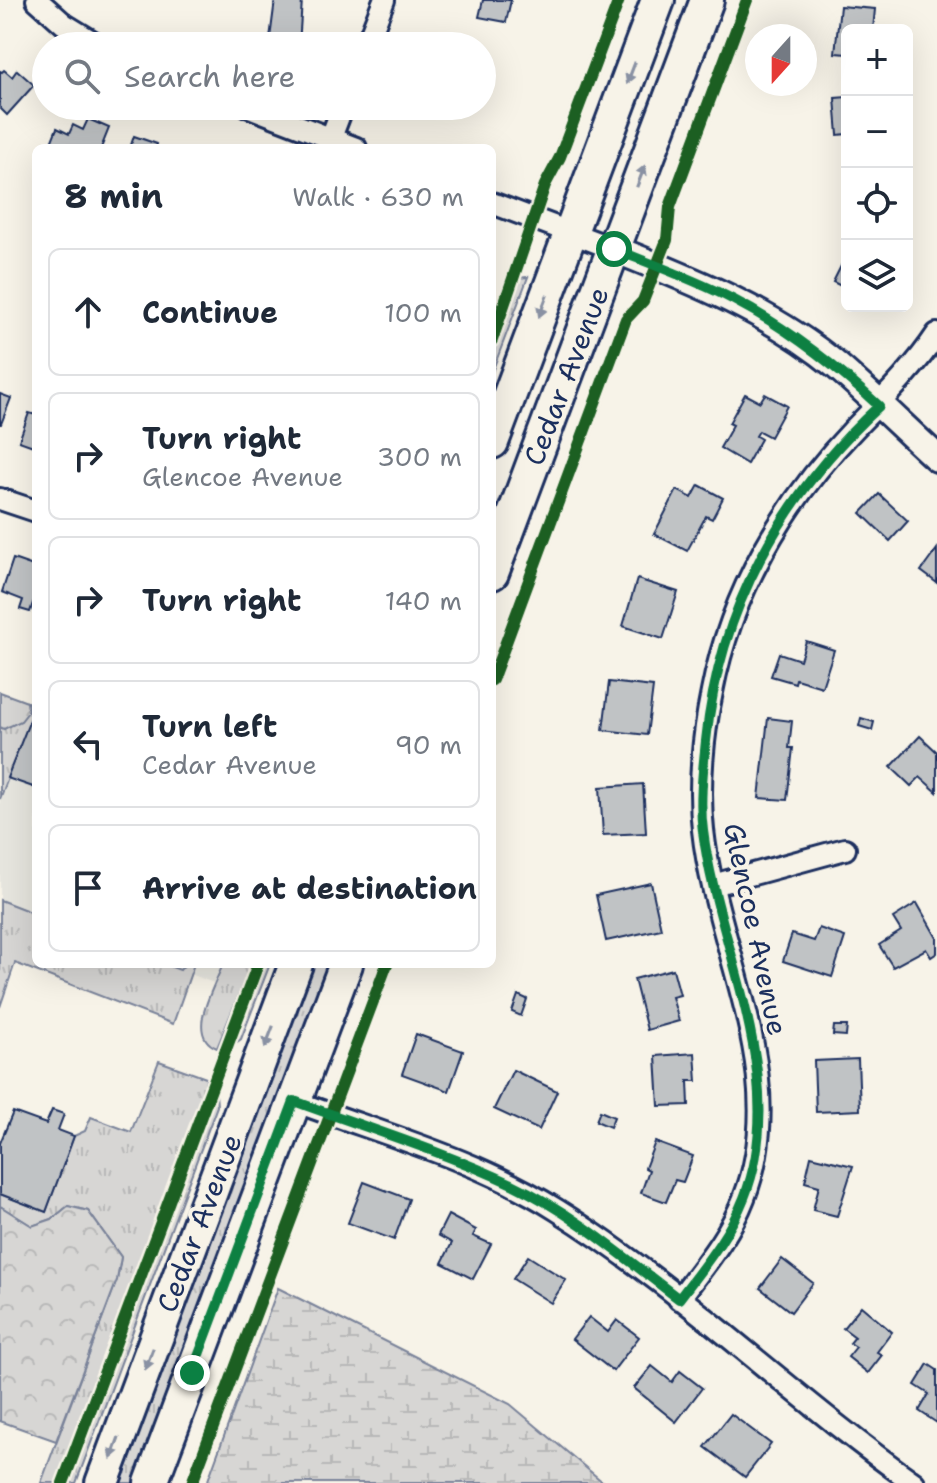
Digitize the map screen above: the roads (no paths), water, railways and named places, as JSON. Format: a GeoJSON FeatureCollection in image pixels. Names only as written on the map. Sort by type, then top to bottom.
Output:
{"type":"FeatureCollection","features":[{"type":"Feature","properties":{"kind":"main road","name":"Cedar Avenue"},"geometry":{"type":"LineString","coordinates":[[496,431],[658,0]]}},
{"type":"Feature","properties":{"kind":"main road","name":"Cedar Avenue"},"geometry":{"type":"LineString","coordinates":[[496,562],[707,0]]}},
{"type":"Feature","properties":{"kind":"main road","name":"Cedar Avenue"},"geometry":{"type":"LineString","coordinates":[[102,1483],[295,968]]}},
{"type":"Feature","properties":{"kind":"main road","name":"Cedar Avenue"},"geometry":{"type":"LineString","coordinates":[[151,1483],[344,968]]}},
{"type":"Feature","properties":{"kind":"street"},"geometry":{"type":"LineString","coordinates":[[37,0],[77,32]]}},
{"type":"Feature","properties":{"kind":"street"},"geometry":{"type":"LineString","coordinates":[[371,32],[384,0]]}},
{"type":"Feature","properties":{"kind":"street"},"geometry":{"type":"LineString","coordinates":[[278,120],[329,143],[338,120]]}},
{"type":"Feature","properties":{"kind":"street"},"geometry":{"type":"LineString","coordinates":[[496,205],[688,278],[734,300],[836,365],[937,458]]}},
{"type":"Feature","properties":{"kind":"street","name":"Glencoe Avenue"},"geometry":{"type":"LineString","coordinates":[[679,1299],[732,1225],[746,1195],[760,1115],[758,1074],[751,1033],[713,885],[703,829],[705,754],[711,694],[732,621],[752,572],[776,528],[827,460],[918,363],[937,334]]}},
{"type":"Feature","properties":{"kind":"street"},"geometry":{"type":"LineString","coordinates":[[0,499],[32,510]]}},
{"type":"Feature","properties":{"kind":"street"},"geometry":{"type":"LineString","coordinates":[[713,885],[845,849]]}},
{"type":"Feature","properties":{"kind":"street"},"geometry":{"type":"LineString","coordinates":[[294,1101],[460,1161],[514,1185],[591,1233],[679,1299],[855,1442],[914,1483]]}}]}
